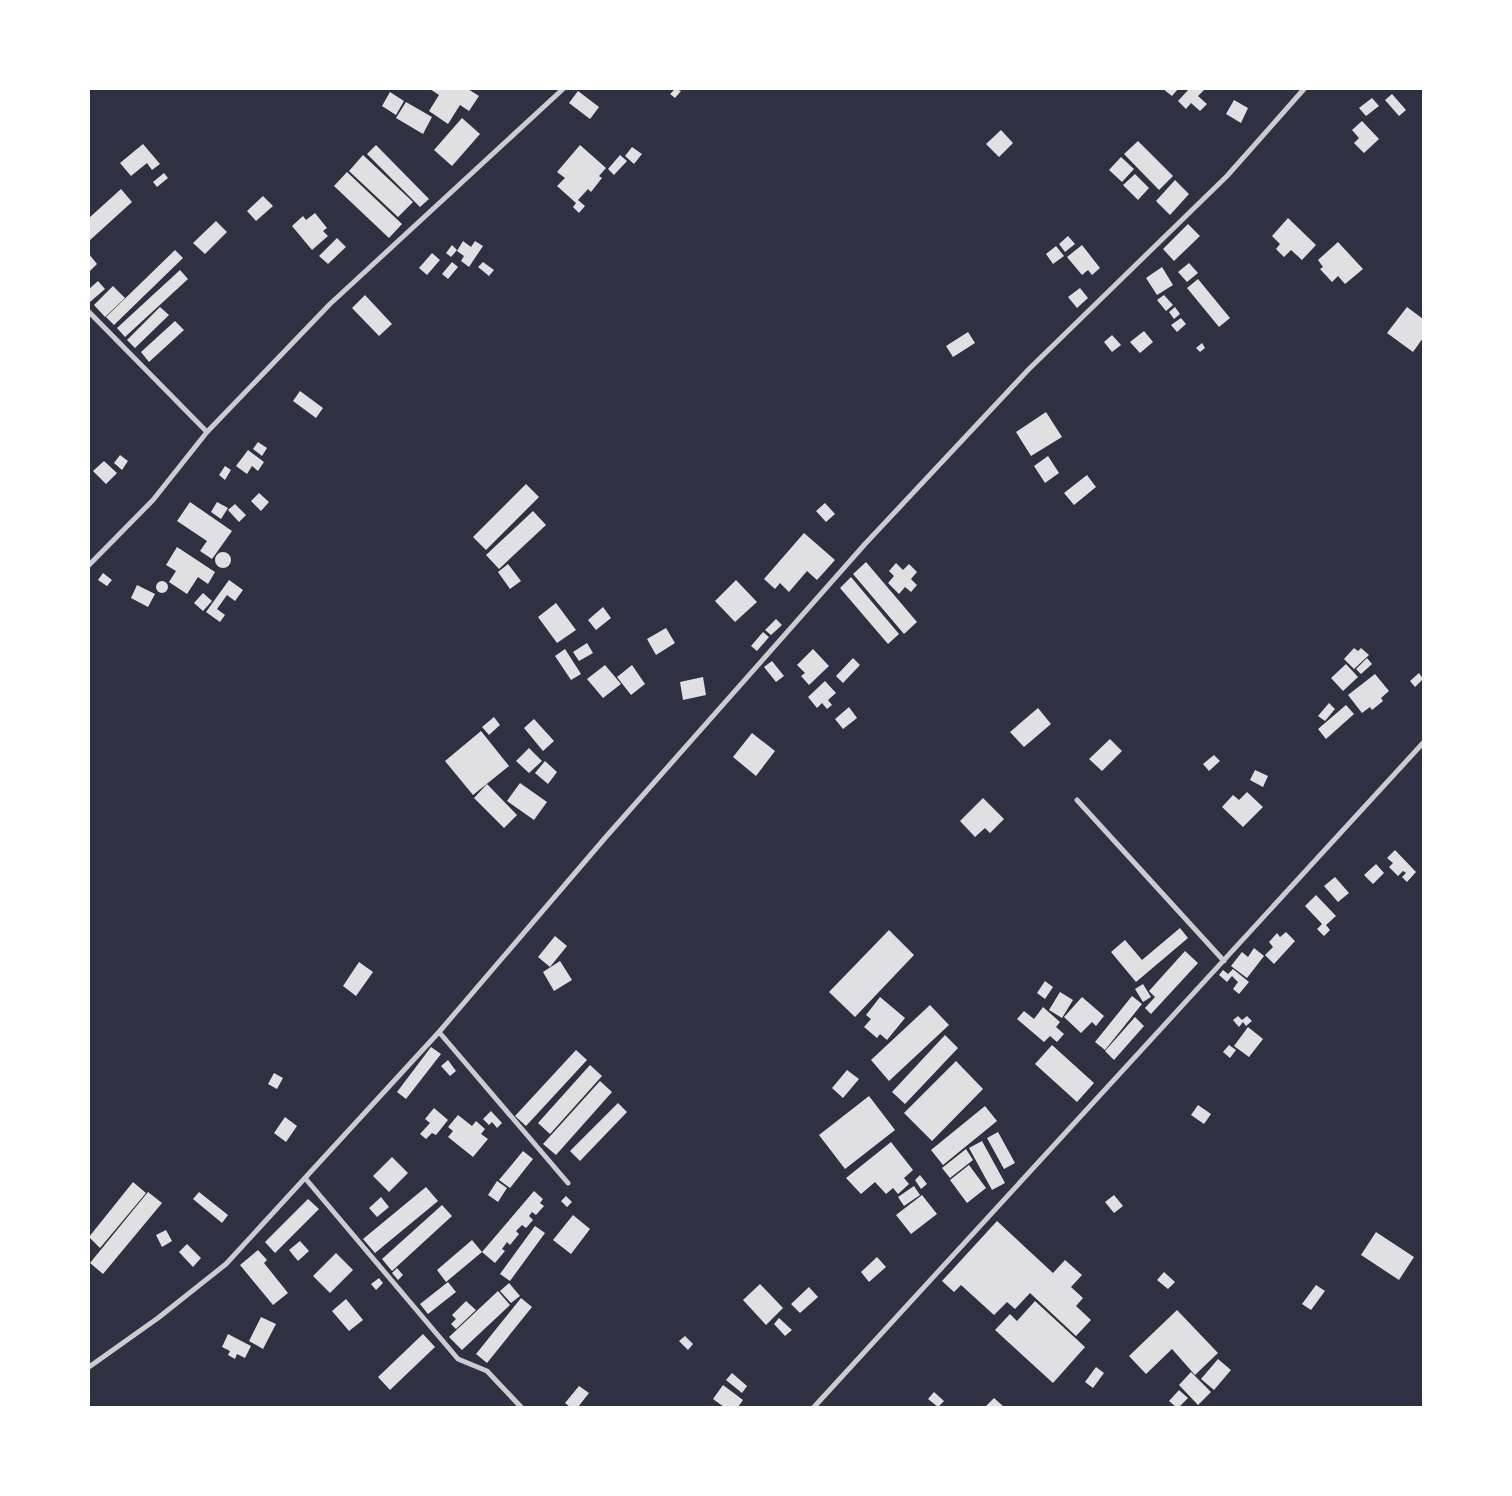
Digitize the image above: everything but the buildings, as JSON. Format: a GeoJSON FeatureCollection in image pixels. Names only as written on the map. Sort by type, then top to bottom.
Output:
{"type":"FeatureCollection","features":[{"type":"Feature","properties":{"kind":"street"},"geometry":{"type":"LineString","coordinates":[[89,565],[153,500],[207,432],[330,304],[563,89]]}},
{"type":"Feature","properties":{"kind":"street"},"geometry":{"type":"LineString","coordinates":[[89,1367],[158,1318],[226,1264],[439,1032],[605,838],[865,544],[1028,369],[1227,176],[1304,89]]}},
{"type":"Feature","properties":{"kind":"street"},"geometry":{"type":"LineString","coordinates":[[89,312],[207,432]]}},
{"type":"Feature","properties":{"kind":"street"},"geometry":{"type":"LineString","coordinates":[[814,1407],[1423,743]]}},
{"type":"Feature","properties":{"kind":"street"},"geometry":{"type":"LineString","coordinates":[[1077,800],[1224,961]]}},
{"type":"Feature","properties":{"kind":"street"},"geometry":{"type":"LineString","coordinates":[[439,1032],[568,1183]]}},
{"type":"Feature","properties":{"kind":"street"},"geometry":{"type":"LineString","coordinates":[[305,1178],[458,1359],[487,1371],[521,1407]]}}]}
